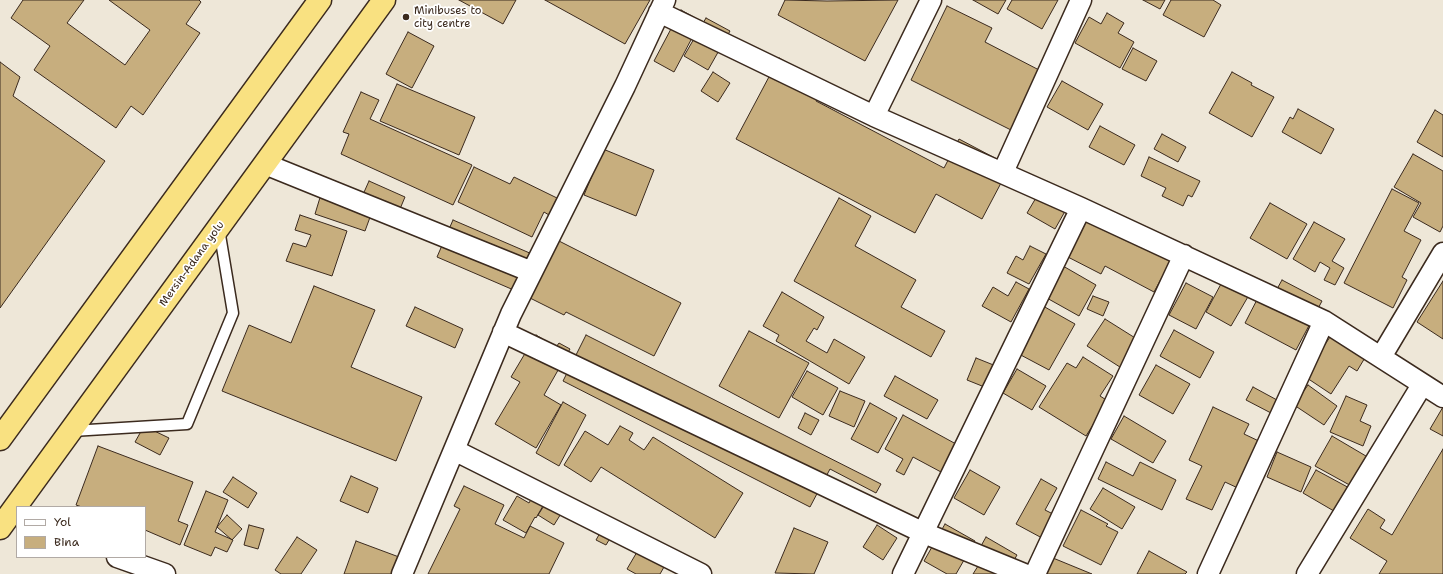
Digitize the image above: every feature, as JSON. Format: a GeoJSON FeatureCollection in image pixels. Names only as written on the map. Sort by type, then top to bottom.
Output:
{"type":"FeatureCollection","features":[{"type":"Feature","properties":{"kind":"highway"},"geometry":{"type":"LineString","coordinates":[[0,439],[320,0]]}},
{"type":"Feature","properties":{"kind":"highway","name":"Mersin-Adana yolu"},"geometry":{"type":"LineString","coordinates":[[20,506],[70,432],[384,0]]}},
{"type":"Feature","properties":{"kind":"highway","name":"Mersin-Adana yolu"},"geometry":{"type":"LineString","coordinates":[[8,523],[16,511]]}},
{"type":"Feature","properties":{"kind":"street"},"geometry":{"type":"LineString","coordinates":[[874,116],[931,0]]}},
{"type":"Feature","properties":{"kind":"street"},"geometry":{"type":"LineString","coordinates":[[1004,172],[1081,0]]}},
{"type":"Feature","properties":{"kind":"street"},"geometry":{"type":"LineString","coordinates":[[402,574],[503,332],[625,86],[662,6],[874,116],[1004,172],[1324,321],[1443,397]]}},
{"type":"Feature","properties":{"kind":"street"},"geometry":{"type":"LineString","coordinates":[[265,164],[532,272]]}},
{"type":"Feature","properties":{"kind":"street"},"geometry":{"type":"LineString","coordinates":[[903,574],[1081,208]]}},
{"type":"Feature","properties":{"kind":"street"},"geometry":{"type":"LineString","coordinates":[[1381,357],[1443,253]]}},
{"type":"Feature","properties":{"kind":"street"},"geometry":{"type":"LineString","coordinates":[[1035,574],[1184,255]]}},
{"type":"Feature","properties":{"kind":"street"},"geometry":{"type":"LineString","coordinates":[[1208,574],[1324,321]]}},
{"type":"Feature","properties":{"kind":"street"},"geometry":{"type":"LineString","coordinates":[[503,332],[924,532],[1024,574]]}},
{"type":"Feature","properties":{"kind":"street"},"geometry":{"type":"LineString","coordinates":[[1307,574],[1422,385]]}},
{"type":"Feature","properties":{"kind":"street"},"geometry":{"type":"LineString","coordinates":[[454,450],[701,574]]}},
{"type":"Feature","properties":{"kind":"street"},"geometry":{"type":"LineString","coordinates":[[120,558],[165,574]]}},
{"type":"Feature","properties":{"kind":"lane"},"geometry":{"type":"LineString","coordinates":[[70,432],[187,424],[233,313],[219,227]]}},
{"type":"Feature","properties":{"kind":"building"},"geometry":{"type":"Polygon","coordinates":[[[23,0],[84,0],[67,23],[125,65],[150,30],[109,0],[199,0],[201,2],[186,24],[200,33],[143,115],[131,106],[116,128],[34,70],[50,46],[11,18],[23,0]]]}},
{"type":"Feature","properties":{"kind":"building"},"geometry":{"type":"Polygon","coordinates":[[[459,0],[516,0],[503,24],[459,0]]]}},
{"type":"Feature","properties":{"kind":"building"},"geometry":{"type":"Polygon","coordinates":[[[545,0],[650,0],[625,44],[545,0]]]}},
{"type":"Feature","properties":{"kind":"building"},"geometry":{"type":"Polygon","coordinates":[[[785,0],[898,0],[865,61],[778,15],[785,0]]]}},
{"type":"Feature","properties":{"kind":"building"},"geometry":{"type":"Polygon","coordinates":[[[973,0],[1006,0],[998,14],[973,0]]]}},
{"type":"Feature","properties":{"kind":"building"},"geometry":{"type":"Polygon","coordinates":[[[1012,0],[1058,0],[1042,29],[1007,9],[1012,0]]]}},
{"type":"Feature","properties":{"kind":"building"},"geometry":{"type":"Polygon","coordinates":[[[1143,0],[1165,0],[1160,9],[1143,0]]]}},
{"type":"Feature","properties":{"kind":"building"},"geometry":{"type":"Polygon","coordinates":[[[1171,0],[1213,0],[1221,5],[1204,37],[1163,15],[1171,0]]]}},
{"type":"Feature","properties":{"kind":"building"},"geometry":{"type":"Polygon","coordinates":[[[947,6],[992,28],[985,42],[1041,71],[1011,130],[911,80],[947,6]]]}},
{"type":"Feature","properties":{"kind":"building"},"geometry":{"type":"Polygon","coordinates":[[[681,10],[701,21],[674,72],[654,61],[681,10]]]}},
{"type":"Feature","properties":{"kind":"building"},"geometry":{"type":"Polygon","coordinates":[[[1107,13],[1124,23],[1118,33],[1134,42],[1120,68],[1075,43],[1089,17],[1101,24],[1107,13]]]}},
{"type":"Feature","properties":{"kind":"building"},"geometry":{"type":"Polygon","coordinates":[[[706,18],[730,31],[708,70],[684,56],[706,18]]]}},
{"type":"Feature","properties":{"kind":"building"},"geometry":{"type":"Polygon","coordinates":[[[408,32],[434,46],[412,88],[386,74],[408,32]]]}},
{"type":"Feature","properties":{"kind":"building"},"geometry":{"type":"Polygon","coordinates":[[[1133,48],[1157,61],[1146,81],[1122,69],[1133,48]]]}},
{"type":"Feature","properties":{"kind":"building"},"geometry":{"type":"Polygon","coordinates":[[[779,58],[826,83],[816,101],[944,168],[959,139],[1010,166],[982,219],[936,194],[915,233],[736,139],[779,58]]]}},
{"type":"Feature","properties":{"kind":"building"},"geometry":{"type":"Polygon","coordinates":[[[0,62],[20,77],[13,96],[105,161],[0,308],[0,62]]]}},
{"type":"Feature","properties":{"kind":"building"},"geometry":{"type":"Polygon","coordinates":[[[713,72],[730,83],[718,102],[701,91],[713,72]]]}},
{"type":"Feature","properties":{"kind":"building"},"geometry":{"type":"Polygon","coordinates":[[[1232,72],[1252,83],[1251,85],[1274,97],[1252,137],[1209,113],[1232,72]]]}},
{"type":"Feature","properties":{"kind":"building"},"geometry":{"type":"Polygon","coordinates":[[[1062,81],[1103,104],[1088,130],[1047,107],[1062,81]]]}},
{"type":"Feature","properties":{"kind":"building"},"geometry":{"type":"Polygon","coordinates":[[[397,84],[475,117],[459,155],[380,121],[397,84]]]}},
{"type":"Feature","properties":{"kind":"building"},"geometry":{"type":"Polygon","coordinates":[[[361,92],[379,100],[370,119],[472,165],[453,205],[341,154],[349,134],[343,132],[361,92]]]}},
{"type":"Feature","properties":{"kind":"building"},"geometry":{"type":"Polygon","coordinates":[[[1298,109],[1334,129],[1321,154],[1282,132],[1290,117],[1293,119],[1298,109]]]}},
{"type":"Feature","properties":{"kind":"building"},"geometry":{"type":"Polygon","coordinates":[[[1435,110],[1443,115],[1443,157],[1417,142],[1435,110]]]}},
{"type":"Feature","properties":{"kind":"building"},"geometry":{"type":"Polygon","coordinates":[[[1100,126],[1135,145],[1124,165],[1089,147],[1100,126]]]}},
{"type":"Feature","properties":{"kind":"building"},"geometry":{"type":"Polygon","coordinates":[[[1162,134],[1186,147],[1178,162],[1154,149],[1162,134]]]}},
{"type":"Feature","properties":{"kind":"building"},"geometry":{"type":"Polygon","coordinates":[[[603,149],[654,170],[636,216],[584,195],[603,149]]]}},
{"type":"Feature","properties":{"kind":"building"},"geometry":{"type":"Polygon","coordinates":[[[1413,154],[1443,171],[1443,226],[1440,232],[1413,217],[1421,203],[1394,187],[1413,154]]]}},
{"type":"Feature","properties":{"kind":"building"},"geometry":{"type":"Polygon","coordinates":[[[1149,157],[1200,181],[1192,197],[1188,195],[1183,206],[1162,196],[1166,188],[1141,176],[1149,157]]]}},
{"type":"Feature","properties":{"kind":"building"},"geometry":{"type":"Polygon","coordinates":[[[474,167],[510,184],[514,177],[557,198],[549,215],[544,212],[532,237],[458,202],[474,167]]]}},
{"type":"Feature","properties":{"kind":"building"},"geometry":{"type":"Polygon","coordinates":[[[369,181],[405,197],[397,216],[361,199],[369,181]]]}},
{"type":"Feature","properties":{"kind":"building"},"geometry":{"type":"Polygon","coordinates":[[[1043,186],[1068,206],[1055,229],[1027,213],[1043,186]]]}},
{"type":"Feature","properties":{"kind":"building"},"geometry":{"type":"Polygon","coordinates":[[[1392,189],[1419,203],[1404,231],[1421,240],[1402,277],[1407,280],[1393,308],[1344,283],[1392,189]]]}},
{"type":"Feature","properties":{"kind":"building"},"geometry":{"type":"Polygon","coordinates":[[[322,191],[373,209],[365,231],[315,214],[322,191]]]}},
{"type":"Feature","properties":{"kind":"building"},"geometry":{"type":"Polygon","coordinates":[[[839,198],[871,216],[855,246],[916,280],[901,307],[945,331],[931,357],[794,281],[839,198]]]}},
{"type":"Feature","properties":{"kind":"building"},"geometry":{"type":"Polygon","coordinates":[[[1270,203],[1307,224],[1287,259],[1250,238],[1270,203]]]}},
{"type":"Feature","properties":{"kind":"building"},"geometry":{"type":"Polygon","coordinates":[[[1087,211],[1173,257],[1154,292],[1105,266],[1101,274],[1064,255],[1087,211]]]}},
{"type":"Feature","properties":{"kind":"building"},"geometry":{"type":"Polygon","coordinates":[[[300,215],[347,231],[332,276],[286,261],[293,243],[306,247],[311,235],[295,230],[300,215]]]}},
{"type":"Feature","properties":{"kind":"building"},"geometry":{"type":"Polygon","coordinates":[[[453,220],[532,254],[516,291],[437,257],[453,220]]]}},
{"type":"Feature","properties":{"kind":"building"},"geometry":{"type":"Polygon","coordinates":[[[1314,222],[1345,239],[1332,261],[1344,268],[1335,285],[1324,280],[1330,268],[1320,262],[1315,272],[1293,259],[1314,222]]]}},
{"type":"Feature","properties":{"kind":"building"},"geometry":{"type":"Polygon","coordinates":[[[559,241],[681,303],[654,356],[566,312],[564,315],[530,298],[559,241]]]}},
{"type":"Feature","properties":{"kind":"building"},"geometry":{"type":"Polygon","coordinates":[[[1030,246],[1046,254],[1029,284],[1007,273],[1016,256],[1023,260],[1030,246]]]}},
{"type":"Feature","properties":{"kind":"building"},"geometry":{"type":"Polygon","coordinates":[[[1063,266],[1096,285],[1079,316],[1045,297],[1063,266]]]}},
{"type":"Feature","properties":{"kind":"building"},"geometry":{"type":"Polygon","coordinates":[[[1229,269],[1249,295],[1231,326],[1206,312],[1229,269]]]}},
{"type":"Feature","properties":{"kind":"building"},"geometry":{"type":"Polygon","coordinates":[[[1282,280],[1322,301],[1296,350],[1245,323],[1261,292],[1272,298],[1282,280]]]}},
{"type":"Feature","properties":{"kind":"building"},"geometry":{"type":"Polygon","coordinates":[[[1443,281],[1443,339],[1417,322],[1443,281]]]}},
{"type":"Feature","properties":{"kind":"building"},"geometry":{"type":"Polygon","coordinates":[[[1016,282],[1029,289],[1011,322],[982,306],[993,287],[1008,296],[1016,282]]]}},
{"type":"Feature","properties":{"kind":"building"},"geometry":{"type":"Polygon","coordinates":[[[1186,283],[1213,297],[1196,329],[1169,315],[1186,283]]]}},
{"type":"Feature","properties":{"kind":"building"},"geometry":{"type":"Polygon","coordinates":[[[314,286],[375,310],[351,367],[422,397],[396,461],[222,391],[249,325],[291,343],[314,286]]]}},
{"type":"Feature","properties":{"kind":"building"},"geometry":{"type":"Polygon","coordinates":[[[782,292],[824,317],[817,330],[814,328],[806,341],[827,353],[834,339],[865,357],[849,384],[776,341],[779,335],[763,326],[782,292]]]}},
{"type":"Feature","properties":{"kind":"building"},"geometry":{"type":"Polygon","coordinates":[[[1093,296],[1109,302],[1103,316],[1087,309],[1093,296]]]}},
{"type":"Feature","properties":{"kind":"building"},"geometry":{"type":"Polygon","coordinates":[[[1043,306],[1075,324],[1049,370],[1017,353],[1043,306]]]}},
{"type":"Feature","properties":{"kind":"building"},"geometry":{"type":"Polygon","coordinates":[[[415,307],[463,329],[455,348],[406,326],[415,307]]]}},
{"type":"Feature","properties":{"kind":"building"},"geometry":{"type":"Polygon","coordinates":[[[1105,319],[1140,341],[1123,369],[1087,346],[1105,319]]]}},
{"type":"Feature","properties":{"kind":"building"},"geometry":{"type":"Polygon","coordinates":[[[1174,330],[1214,352],[1200,378],[1160,356],[1174,330]]]}},
{"type":"Feature","properties":{"kind":"building"},"geometry":{"type":"Polygon","coordinates":[[[749,331],[809,363],[779,418],[719,386],[749,331]]]}},
{"type":"Feature","properties":{"kind":"building"},"geometry":{"type":"Polygon","coordinates":[[[1332,334],[1366,356],[1357,371],[1349,366],[1331,394],[1304,376],[1332,334]]]}},
{"type":"Feature","properties":{"kind":"building"},"geometry":{"type":"Polygon","coordinates":[[[536,335],[556,347],[559,343],[570,349],[544,395],[561,405],[536,448],[495,424],[520,382],[511,377],[536,335]]]}},
{"type":"Feature","properties":{"kind":"building"},"geometry":{"type":"Polygon","coordinates":[[[586,335],[881,484],[876,493],[830,469],[810,507],[563,381],[586,335]]]}},
{"type":"Feature","properties":{"kind":"building"},"geometry":{"type":"Polygon","coordinates":[[[1083,357],[1113,376],[1100,396],[1108,401],[1086,436],[1039,407],[1067,363],[1076,368],[1083,357]]]}},
{"type":"Feature","properties":{"kind":"building"},"geometry":{"type":"Polygon","coordinates":[[[976,358],[996,366],[987,388],[967,380],[976,358]]]}},
{"type":"Feature","properties":{"kind":"building"},"geometry":{"type":"Polygon","coordinates":[[[1156,365],[1190,384],[1173,414],[1139,395],[1156,365]]]}},
{"type":"Feature","properties":{"kind":"building"},"geometry":{"type":"Polygon","coordinates":[[[1017,369],[1046,386],[1032,410],[1003,393],[1017,369]]]}},
{"type":"Feature","properties":{"kind":"building"},"geometry":{"type":"Polygon","coordinates":[[[807,371],[838,388],[823,415],[792,397],[807,371]]]}},
{"type":"Feature","properties":{"kind":"building"},"geometry":{"type":"Polygon","coordinates":[[[895,376],[938,400],[927,419],[884,396],[895,376]]]}},
{"type":"Feature","properties":{"kind":"building"},"geometry":{"type":"Polygon","coordinates":[[[1308,385],[1337,406],[1324,425],[1294,405],[1308,385]]]}},
{"type":"Feature","properties":{"kind":"building"},"geometry":{"type":"Polygon","coordinates":[[[1253,387],[1277,400],[1271,413],[1246,400],[1253,387]]]}},
{"type":"Feature","properties":{"kind":"building"},"geometry":{"type":"Polygon","coordinates":[[[840,391],[865,401],[854,427],[829,416],[840,391]]]}},
{"type":"Feature","properties":{"kind":"building"},"geometry":{"type":"Polygon","coordinates":[[[1346,396],[1367,405],[1360,421],[1371,426],[1363,446],[1330,432],[1346,396]]]}},
{"type":"Feature","properties":{"kind":"building"},"geometry":{"type":"Polygon","coordinates":[[[563,402],[586,415],[559,466],[536,453],[563,402]]]}},
{"type":"Feature","properties":{"kind":"building"},"geometry":{"type":"Polygon","coordinates":[[[870,403],[897,418],[878,453],[851,439],[870,403]]]}},
{"type":"Feature","properties":{"kind":"building"},"geometry":{"type":"Polygon","coordinates":[[[1213,407],[1249,424],[1244,434],[1263,443],[1240,489],[1225,482],[1212,510],[1186,499],[1202,466],[1189,460],[1213,407]]]}},
{"type":"Feature","properties":{"kind":"building"},"geometry":{"type":"Polygon","coordinates":[[[1443,407],[1443,436],[1430,429],[1443,407]]]}},
{"type":"Feature","properties":{"kind":"building"},"geometry":{"type":"Polygon","coordinates":[[[805,413],[819,420],[811,435],[798,428],[805,413]]]}},
{"type":"Feature","properties":{"kind":"building"},"geometry":{"type":"Polygon","coordinates":[[[903,415],[956,444],[941,472],[913,457],[904,475],[896,471],[903,459],[885,449],[903,415]]]}},
{"type":"Feature","properties":{"kind":"building"},"geometry":{"type":"Polygon","coordinates":[[[1124,416],[1166,441],[1153,463],[1111,439],[1124,416]]]}},
{"type":"Feature","properties":{"kind":"building"},"geometry":{"type":"Polygon","coordinates":[[[144,426],[169,438],[160,455],[135,442],[144,426]]]}},
{"type":"Feature","properties":{"kind":"building"},"geometry":{"type":"Polygon","coordinates":[[[620,426],[633,433],[629,440],[644,450],[653,437],[743,493],[715,538],[601,467],[591,482],[564,465],[585,431],[608,445],[620,426]]]}},
{"type":"Feature","properties":{"kind":"building"},"geometry":{"type":"Polygon","coordinates":[[[1332,436],[1371,459],[1355,488],[1315,466],[1332,436]]]}},
{"type":"Feature","properties":{"kind":"building"},"geometry":{"type":"Polygon","coordinates":[[[98,446],[193,482],[178,521],[188,525],[180,545],[146,530],[146,506],[76,505],[98,446]]]}},
{"type":"Feature","properties":{"kind":"building"},"geometry":{"type":"Polygon","coordinates":[[[1443,449],[1443,574],[1379,574],[1387,561],[1350,538],[1368,509],[1385,520],[1380,528],[1392,535],[1443,449]]]}},
{"type":"Feature","properties":{"kind":"building"},"geometry":{"type":"Polygon","coordinates":[[[1277,452],[1311,467],[1301,492],[1267,477],[1277,452]]]}},
{"type":"Feature","properties":{"kind":"building"},"geometry":{"type":"Polygon","coordinates":[[[1106,462],[1133,476],[1140,462],[1176,480],[1162,510],[1098,479],[1106,462]]]}},
{"type":"Feature","properties":{"kind":"building"},"geometry":{"type":"Polygon","coordinates":[[[970,470],[1000,487],[984,515],[954,498],[970,470]]]}},
{"type":"Feature","properties":{"kind":"building"},"geometry":{"type":"Polygon","coordinates":[[[1316,470],[1353,490],[1339,514],[1303,493],[1316,470]]]}},
{"type":"Feature","properties":{"kind":"building"},"geometry":{"type":"Polygon","coordinates":[[[351,476],[378,488],[368,513],[340,501],[351,476]]]}},
{"type":"Feature","properties":{"kind":"building"},"geometry":{"type":"Polygon","coordinates":[[[233,477],[257,493],[248,508],[223,492],[233,477]]]}},
{"type":"Feature","properties":{"kind":"building"},"geometry":{"type":"Polygon","coordinates":[[[1041,479],[1057,488],[1045,510],[1055,515],[1042,538],[1016,524],[1041,479]]]}},
{"type":"Feature","properties":{"kind":"building"},"geometry":{"type":"Polygon","coordinates":[[[539,485],[551,492],[526,533],[503,520],[517,496],[529,503],[539,485]]]}},
{"type":"Feature","properties":{"kind":"building"},"geometry":{"type":"Polygon","coordinates":[[[464,486],[504,505],[495,524],[524,538],[530,526],[564,543],[549,574],[428,574],[460,509],[454,506],[464,486]]]}},
{"type":"Feature","properties":{"kind":"building"},"geometry":{"type":"Polygon","coordinates":[[[1103,488],[1135,507],[1122,529],[1090,509],[1103,488]]]}},
{"type":"Feature","properties":{"kind":"building"},"geometry":{"type":"Polygon","coordinates":[[[555,489],[570,499],[554,525],[538,515],[555,489]]]}},
{"type":"Feature","properties":{"kind":"building"},"geometry":{"type":"Polygon","coordinates":[[[206,491],[228,500],[215,532],[233,540],[227,552],[215,547],[211,556],[184,545],[206,491]]]}},
{"type":"Feature","properties":{"kind":"building"},"geometry":{"type":"Polygon","coordinates":[[[1081,510],[1108,524],[1106,526],[1118,532],[1101,565],[1063,546],[1081,510]]]}},
{"type":"Feature","properties":{"kind":"building"},"geometry":{"type":"Polygon","coordinates":[[[227,515],[242,529],[232,540],[217,527],[227,515]]]}},
{"type":"Feature","properties":{"kind":"building"},"geometry":{"type":"Polygon","coordinates":[[[605,524],[615,530],[606,545],[596,540],[605,524]]]}},
{"type":"Feature","properties":{"kind":"building"},"geometry":{"type":"Polygon","coordinates":[[[945,524],[975,541],[956,574],[947,574],[924,561],[945,524]]]}},
{"type":"Feature","properties":{"kind":"building"},"geometry":{"type":"Polygon","coordinates":[[[249,525],[264,529],[258,549],[244,545],[249,525]]]}},
{"type":"Feature","properties":{"kind":"building"},"geometry":{"type":"Polygon","coordinates":[[[877,525],[897,538],[883,560],[863,547],[877,525]]]}},
{"type":"Feature","properties":{"kind":"building"},"geometry":{"type":"Polygon","coordinates":[[[794,528],[828,542],[814,574],[775,573],[794,528]]]}},
{"type":"Feature","properties":{"kind":"building"},"geometry":{"type":"Polygon","coordinates":[[[297,537],[317,550],[301,574],[281,574],[275,570],[297,537]]]}},
{"type":"Feature","properties":{"kind":"building"},"geometry":{"type":"Polygon","coordinates":[[[986,537],[1017,555],[1006,574],[973,574],[978,566],[972,562],[986,537]]]}},
{"type":"Feature","properties":{"kind":"building"},"geometry":{"type":"Polygon","coordinates":[[[356,541],[399,557],[393,574],[344,574],[356,541]]]}},
{"type":"Feature","properties":{"kind":"building"},"geometry":{"type":"Polygon","coordinates":[[[1149,551],[1187,572],[1185,574],[1137,574],[1149,551]]]}},
{"type":"Feature","properties":{"kind":"building"},"geometry":{"type":"Polygon","coordinates":[[[637,552],[664,567],[660,574],[636,574],[627,569],[637,552]]]}},
{"type":"Feature","properties":{"kind":"building"},"geometry":{"type":"Polygon","coordinates":[[[1053,558],[1092,574],[1047,574],[1053,558]]]}},
{"type":"Feature","properties":{"kind":"place","name":"Minibuses to city centre"},"geometry":{"type":"Point","coordinates":[406,17]}}]}
